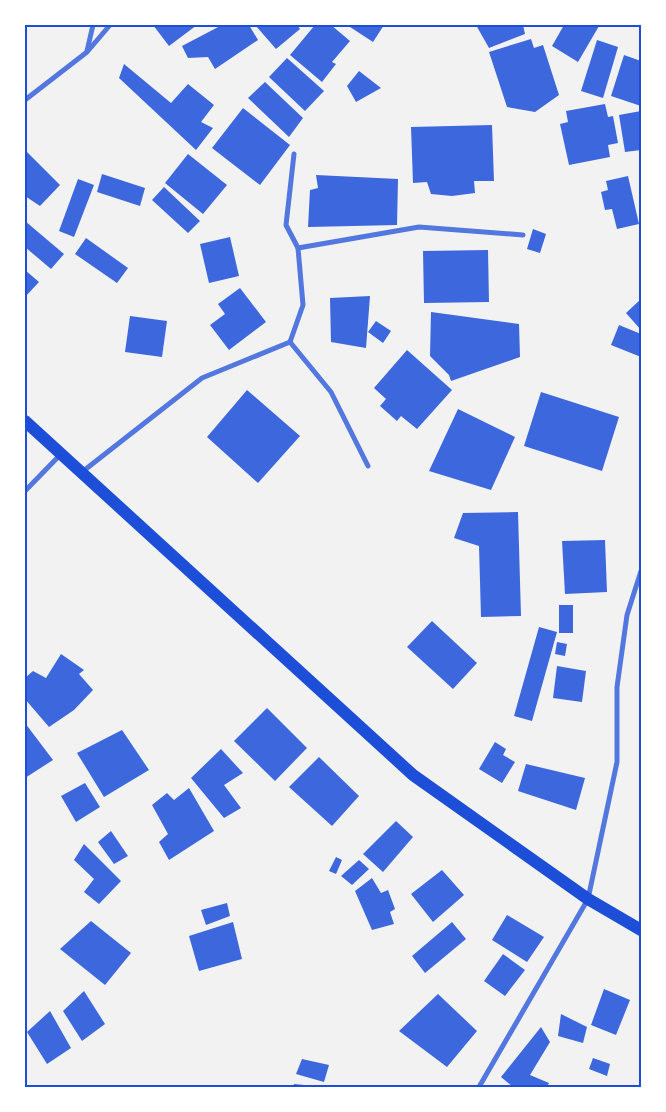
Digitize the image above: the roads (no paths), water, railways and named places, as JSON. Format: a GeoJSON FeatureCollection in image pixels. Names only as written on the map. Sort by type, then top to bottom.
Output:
{"type":"FeatureCollection","features":[{"type":"Feature","properties":{"kind":"main road"},"geometry":{"type":"LineString","coordinates":[[25,421],[413,774],[588,899],[641,930]]}},
{"type":"Feature","properties":{"kind":"street"},"geometry":{"type":"LineString","coordinates":[[87,52],[93,25]]}},
{"type":"Feature","properties":{"kind":"street"},"geometry":{"type":"LineString","coordinates":[[25,100],[87,52],[110,25]]}},
{"type":"Feature","properties":{"kind":"street"},"geometry":{"type":"LineString","coordinates":[[81,472],[202,378],[290,342],[303,305],[298,248],[286,225],[294,154]]}},
{"type":"Feature","properties":{"kind":"street"},"geometry":{"type":"LineString","coordinates":[[298,248],[419,227],[523,235]]}},
{"type":"Feature","properties":{"kind":"street"},"geometry":{"type":"LineString","coordinates":[[290,342],[331,392],[368,466]]}},
{"type":"Feature","properties":{"kind":"street"},"geometry":{"type":"LineString","coordinates":[[25,491],[62,454]]}},
{"type":"Feature","properties":{"kind":"street"},"geometry":{"type":"LineString","coordinates":[[479,1087],[588,899],[617,762],[617,687],[627,615],[641,570]]}}]}
